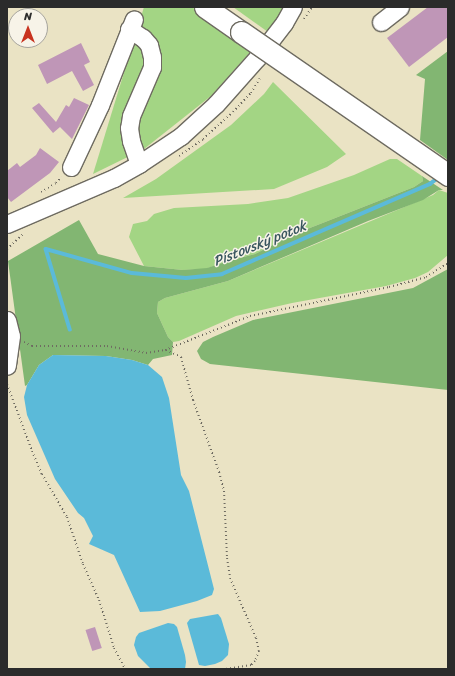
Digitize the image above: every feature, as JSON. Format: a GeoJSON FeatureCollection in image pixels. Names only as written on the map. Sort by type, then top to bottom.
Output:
{"type":"FeatureCollection","features":[{"type":"Feature","properties":{"kind":"main road"},"geometry":{"type":"LineString","coordinates":[[205,7],[448,175]]}},
{"type":"Feature","properties":{"kind":"street"},"geometry":{"type":"LineString","coordinates":[[7,224],[114,178],[139,164],[180,136],[216,104],[257,58],[284,24],[293,7]]}},
{"type":"Feature","properties":{"kind":"street"},"geometry":{"type":"LineString","coordinates":[[380,22],[400,7]]}},
{"type":"Feature","properties":{"kind":"street"},"geometry":{"type":"LineString","coordinates":[[70,167],[100,105],[131,24],[146,42],[152,57],[149,74],[128,128],[139,164]]}},
{"type":"Feature","properties":{"kind":"street"},"geometry":{"type":"LineString","coordinates":[[7,320],[11,336],[7,366]]}},
{"type":"Feature","properties":{"kind":"path"},"geometry":{"type":"LineString","coordinates":[[36,195],[56,183],[70,167]]}},
{"type":"Feature","properties":{"kind":"path"},"geometry":{"type":"LineString","coordinates":[[11,336],[32,346],[107,346],[146,353],[165,350],[250,316],[389,287],[426,277],[448,263]]}},
{"type":"Feature","properties":{"kind":"path"},"geometry":{"type":"LineString","coordinates":[[165,350],[180,357],[193,400],[219,472],[224,492],[227,558],[230,578],[256,638],[259,651],[255,660],[246,666],[225,669]]}},
{"type":"Feature","properties":{"kind":"path"},"geometry":{"type":"LineString","coordinates":[[7,384],[34,457],[67,517],[83,564],[99,600],[114,648],[125,669]]}},
{"type":"Feature","properties":{"kind":"green space"},"geometry":{"type":"Polygon","coordinates":[[[144,7],[192,7],[252,50],[211,96],[144,149],[93,174],[144,7]]]}},
{"type":"Feature","properties":{"kind":"green space"},"geometry":{"type":"Polygon","coordinates":[[[233,7],[284,7],[268,32],[233,7]]]}},
{"type":"Feature","properties":{"kind":"green space"},"geometry":{"type":"Polygon","coordinates":[[[448,51],[448,160],[420,140],[425,79],[416,75],[448,51]]]}},
{"type":"Feature","properties":{"kind":"green space"},"geometry":{"type":"Polygon","coordinates":[[[273,82],[346,154],[327,167],[274,189],[123,198],[156,179],[231,125],[264,94],[273,82]]]}},
{"type":"Feature","properties":{"kind":"green space"},"geometry":{"type":"Polygon","coordinates":[[[390,159],[397,159],[422,176],[423,181],[414,187],[292,235],[255,254],[205,269],[183,270],[144,266],[129,237],[133,224],[147,221],[154,214],[174,208],[248,204],[288,198],[354,175],[390,159]]]}},
{"type":"Feature","properties":{"kind":"green space"},"geometry":{"type":"Polygon","coordinates":[[[422,176],[443,190],[439,190],[423,200],[368,221],[228,281],[165,298],[158,302],[157,313],[168,337],[173,342],[172,355],[153,359],[148,365],[132,360],[106,356],[53,355],[39,365],[25,386],[8,261],[79,220],[98,254],[144,266],[183,270],[207,268],[255,254],[292,235],[414,187],[423,181],[422,176]]]}},
{"type":"Feature","properties":{"kind":"green space"},"geometry":{"type":"Polygon","coordinates":[[[439,190],[448,193],[448,255],[428,272],[415,278],[386,286],[292,303],[236,316],[179,341],[173,342],[168,337],[157,313],[158,302],[165,298],[228,281],[433,195],[439,190]]]}},
{"type":"Feature","properties":{"kind":"green space"},"geometry":{"type":"Polygon","coordinates":[[[448,269],[448,390],[210,364],[201,359],[197,351],[203,342],[253,320],[413,288],[448,269]]]}},
{"type":"Feature","properties":{"kind":"water"},"geometry":{"type":"Polygon","coordinates":[[[53,355],[106,356],[132,360],[148,365],[162,377],[169,398],[181,475],[189,491],[214,589],[212,595],[197,601],[160,611],[140,612],[114,555],[89,544],[93,536],[84,518],[78,513],[55,479],[27,415],[24,397],[27,385],[39,365],[53,355]]]}},
{"type":"Feature","properties":{"kind":"water"},"geometry":{"type":"Polygon","coordinates":[[[218,614],[221,618],[229,644],[228,655],[222,661],[215,664],[205,666],[199,665],[187,623],[190,619],[218,614]]]}},
{"type":"Feature","properties":{"kind":"water"},"geometry":{"type":"Polygon","coordinates":[[[168,623],[174,624],[177,627],[185,655],[185,669],[151,669],[138,656],[134,645],[136,637],[139,633],[168,623]]]}},
{"type":"Feature","properties":{"kind":"building"},"geometry":{"type":"Polygon","coordinates":[[[428,7],[448,7],[448,37],[409,67],[387,38],[428,7]]]}},
{"type":"Feature","properties":{"kind":"building"},"geometry":{"type":"Polygon","coordinates":[[[81,43],[90,62],[84,65],[94,85],[83,91],[72,71],[47,84],[38,65],[81,43]]]}},
{"type":"Feature","properties":{"kind":"building"},"geometry":{"type":"Polygon","coordinates":[[[74,98],[89,105],[72,139],[60,127],[53,133],[32,108],[39,103],[56,122],[66,105],[69,107],[74,98]]]}},
{"type":"Feature","properties":{"kind":"building"},"geometry":{"type":"Polygon","coordinates":[[[40,148],[59,162],[50,173],[11,202],[7,197],[7,171],[17,163],[20,167],[36,155],[40,148]]]}},
{"type":"Feature","properties":{"kind":"building"},"geometry":{"type":"Polygon","coordinates":[[[95,627],[102,648],[92,651],[85,630],[95,627]]]}},
{"type":"Feature","properties":{"kind":"waterway","name":"Pístovský potok"},"geometry":{"type":"LineString","coordinates":[[46,249],[132,273],[186,278],[222,274],[430,184],[438,178]]}},
{"type":"Feature","properties":{"kind":"waterway"},"geometry":{"type":"LineString","coordinates":[[46,249],[70,329]]}}]}
